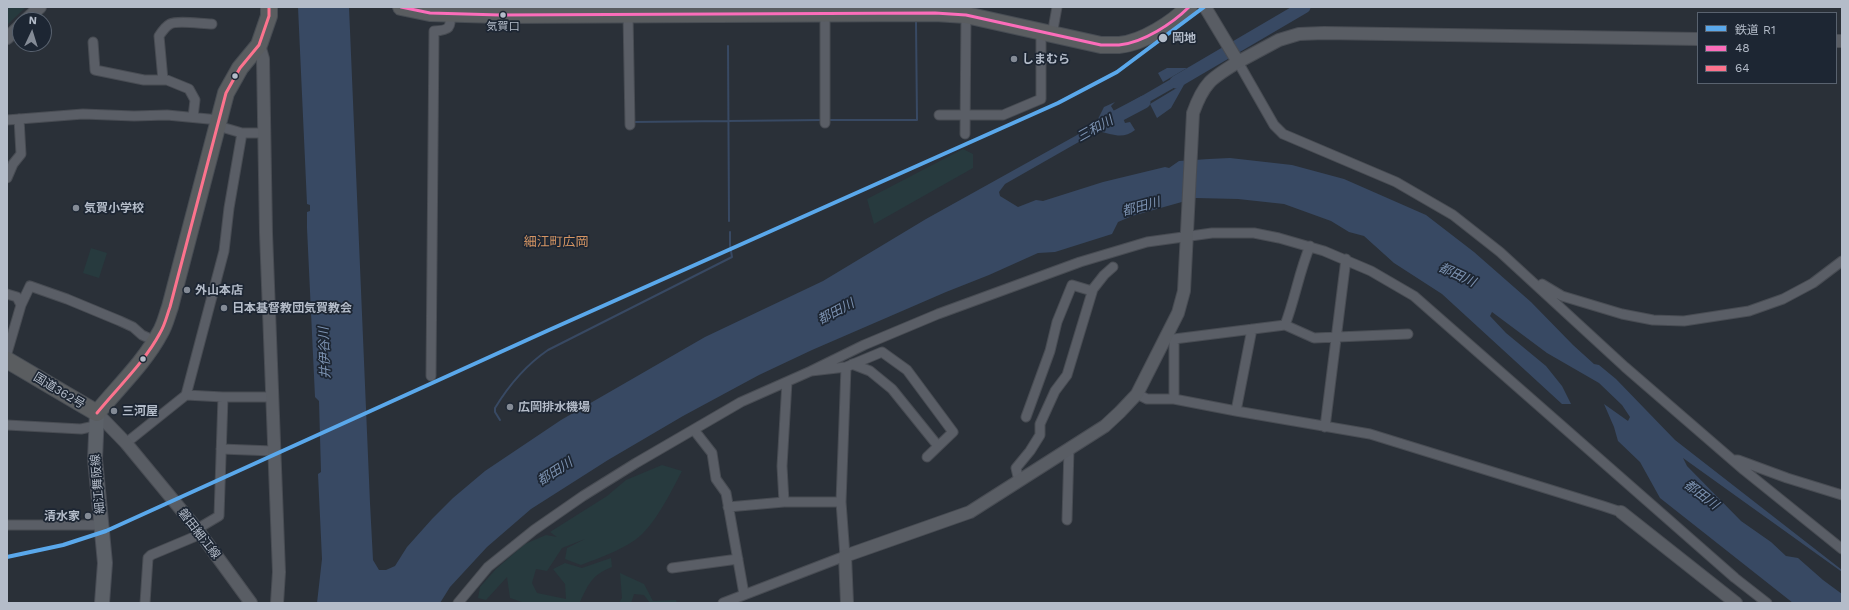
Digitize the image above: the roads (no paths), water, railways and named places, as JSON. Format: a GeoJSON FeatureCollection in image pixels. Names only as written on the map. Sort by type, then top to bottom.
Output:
{"type":"FeatureCollection","features":[{"type":"Feature","properties":{"kind":"highway","name":"国道362号"},"geometry":{"type":"LineString","coordinates":[[7,360],[96,420],[117,387],[147,356],[161,332],[170,307],[226,93],[240,68],[259,45],[269,16],[269,7]]}},
{"type":"Feature","properties":{"kind":"highway"},"geometry":{"type":"LineString","coordinates":[[401,7],[430,13],[450,11],[628,14],[821,11],[935,13],[966,15],[1100,45],[1120,45],[1133,41],[1158,30],[1179,16],[1189,7]]}},
{"type":"Feature","properties":{"kind":"main road","name":"細江舞阪線"},"geometry":{"type":"LineString","coordinates":[[96,420],[95,459],[105,563],[102,603]]}},
{"type":"Feature","properties":{"kind":"street"},"geometry":{"type":"LineString","coordinates":[[939,115],[1003,115],[1041,99],[1047,33],[1057,7]]}},
{"type":"Feature","properties":{"kind":"street"},"geometry":{"type":"LineString","coordinates":[[1206,7],[1274,125],[1283,134],[1396,182],[1453,214],[1535,283],[1625,367],[1732,460],[1842,549]]}},
{"type":"Feature","properties":{"kind":"street"},"geometry":{"type":"LineString","coordinates":[[431,376],[434,31],[444,30],[449,27],[451,22],[450,11]]}},
{"type":"Feature","properties":{"kind":"street"},"geometry":{"type":"LineString","coordinates":[[821,11],[825,123]]}},
{"type":"Feature","properties":{"kind":"street"},"geometry":{"type":"LineString","coordinates":[[628,14],[630,125]]}},
{"type":"Feature","properties":{"kind":"street"},"geometry":{"type":"LineString","coordinates":[[965,134],[966,15]]}},
{"type":"Feature","properties":{"kind":"street"},"geometry":{"type":"LineString","coordinates":[[162,80],[159,36],[169,24],[212,24]]}},
{"type":"Feature","properties":{"kind":"street"},"geometry":{"type":"LineString","coordinates":[[722,603],[845,556],[970,512],[1104,426],[1120,412],[1136,394],[1170,338],[1184,291],[1190,139],[1193,113],[1200,93],[1212,78],[1236,59],[1279,40],[1298,34],[1324,33],[1697,39]]}},
{"type":"Feature","properties":{"kind":"street"},"geometry":{"type":"LineString","coordinates":[[93,42],[95,70],[144,80],[167,80],[189,89],[196,100],[193,117]]}},
{"type":"Feature","properties":{"kind":"street"},"geometry":{"type":"LineString","coordinates":[[259,45],[263,59],[272,397],[279,572],[278,603]]}},
{"type":"Feature","properties":{"kind":"street"},"geometry":{"type":"LineString","coordinates":[[7,120],[83,114],[193,117],[218,123],[242,133],[264,133]]}},
{"type":"Feature","properties":{"kind":"street"},"geometry":{"type":"LineString","coordinates":[[7,178],[13,164],[20,154],[19,118]]}},
{"type":"Feature","properties":{"kind":"street"},"geometry":{"type":"LineString","coordinates":[[186,395],[224,251],[229,208],[242,133]]}},
{"type":"Feature","properties":{"kind":"street"},"geometry":{"type":"LineString","coordinates":[[458,603],[488,567],[534,530],[596,487],[741,402],[811,371],[864,345],[938,314],[1062,268],[1147,242],[1186,234],[1254,233],[1310,246],[1346,259],[1371,271],[1414,296],[1735,578],[1767,603]]}},
{"type":"Feature","properties":{"kind":"street"},"geometry":{"type":"LineString","coordinates":[[1285,325],[1294,304],[1304,261],[1310,246]]}},
{"type":"Feature","properties":{"kind":"street"},"geometry":{"type":"LineString","coordinates":[[1325,427],[1335,337],[1346,259]]}},
{"type":"Feature","properties":{"kind":"street"},"geometry":{"type":"LineString","coordinates":[[1535,283],[1544,284],[1562,296],[1622,314],[1653,320],[1684,321],[1749,311],[1783,300],[1813,283],[1842,261]]}},
{"type":"Feature","properties":{"kind":"street"},"geometry":{"type":"LineString","coordinates":[[1019,481],[1016,468],[1030,451],[1040,435],[1040,424],[1049,404],[1055,391],[1067,375],[1092,292],[1104,275],[1114,267]]}},
{"type":"Feature","properties":{"kind":"street"},"geometry":{"type":"LineString","coordinates":[[1026,417],[1050,351],[1057,322],[1072,285],[1092,292]]}},
{"type":"Feature","properties":{"kind":"street"},"geometry":{"type":"LineString","coordinates":[[7,353],[21,305],[30,286],[67,299],[120,321],[133,327],[142,335],[155,341]]}},
{"type":"Feature","properties":{"kind":"street"},"geometry":{"type":"LineString","coordinates":[[7,294],[17,297],[21,305]]}},
{"type":"Feature","properties":{"kind":"street"},"geometry":{"type":"LineString","coordinates":[[1170,338],[1285,325],[1314,338],[1408,334]]}},
{"type":"Feature","properties":{"kind":"street"},"geometry":{"type":"LineString","coordinates":[[1236,411],[1252,329]]}},
{"type":"Feature","properties":{"kind":"street"},"geometry":{"type":"LineString","coordinates":[[1170,338],[1174,399]]}},
{"type":"Feature","properties":{"kind":"street"},"geometry":{"type":"LineString","coordinates":[[811,371],[849,366],[882,352],[907,370],[953,432],[927,457]]}},
{"type":"Feature","properties":{"kind":"street"},"geometry":{"type":"LineString","coordinates":[[849,366],[870,371],[892,389],[938,446]]}},
{"type":"Feature","properties":{"kind":"street"},"geometry":{"type":"LineString","coordinates":[[847,603],[841,502],[849,366]]}},
{"type":"Feature","properties":{"kind":"street"},"geometry":{"type":"LineString","coordinates":[[784,502],[782,466],[787,382]]}},
{"type":"Feature","properties":{"kind":"street"},"geometry":{"type":"LineString","coordinates":[[1136,394],[1147,399],[1174,399],[1370,434],[1621,512],[1736,603]]}},
{"type":"Feature","properties":{"kind":"street"},"geometry":{"type":"LineString","coordinates":[[126,443],[176,401],[186,395],[223,398],[272,397]]}},
{"type":"Feature","properties":{"kind":"street"},"geometry":{"type":"LineString","coordinates":[[1033,397],[1049,404]]}},
{"type":"Feature","properties":{"kind":"street"},"geometry":{"type":"LineString","coordinates":[[145,603],[148,558],[151,555],[199,532],[219,516],[223,398]]}},
{"type":"Feature","properties":{"kind":"street"},"geometry":{"type":"LineString","coordinates":[[7,425],[81,429],[96,420]]}},
{"type":"Feature","properties":{"kind":"street","name":"磐田細江線"},"geometry":{"type":"LineString","coordinates":[[96,420],[126,443],[199,532],[251,603]]}},
{"type":"Feature","properties":{"kind":"street"},"geometry":{"type":"LineString","coordinates":[[694,430],[712,453],[716,479],[726,493],[744,594]]}},
{"type":"Feature","properties":{"kind":"street"},"geometry":{"type":"LineString","coordinates":[[1067,520],[1069,448]]}},
{"type":"Feature","properties":{"kind":"street"},"geometry":{"type":"LineString","coordinates":[[221,449],[274,451]]}},
{"type":"Feature","properties":{"kind":"street"},"geometry":{"type":"LineString","coordinates":[[1732,460],[1738,460],[1787,478],[1842,495]]}},
{"type":"Feature","properties":{"kind":"street"},"geometry":{"type":"LineString","coordinates":[[728,507],[784,502],[841,502]]}},
{"type":"Feature","properties":{"kind":"street"},"geometry":{"type":"LineString","coordinates":[[7,525],[102,525]]}},
{"type":"Feature","properties":{"kind":"street"},"geometry":{"type":"LineString","coordinates":[[672,568],[738,559]]}},
{"type":"Feature","properties":{"kind":"water"},"geometry":{"type":"Polygon","coordinates":[[[298,7],[349,7],[373,560],[379,570],[386,570],[395,566],[407,547],[432,519],[453,498],[485,471],[561,420],[705,337],[823,281],[926,219],[1095,125],[1104,107],[1115,102],[1111,106],[1114,111],[1120,109],[1124,116],[1123,118],[1125,123],[1130,122],[1135,130],[1122,136],[1098,131],[1005,184],[999,192],[1000,196],[1018,207],[1036,200],[1043,201],[1103,182],[1165,167],[1169,168],[1179,161],[1230,158],[1292,165],[1344,179],[1426,215],[1474,252],[1531,302],[1573,345],[1594,364],[1599,365],[1616,379],[1675,440],[1842,570],[1842,572],[1683,458],[1687,466],[1741,521],[1771,542],[1786,556],[1798,558],[1842,594],[1842,603],[1793,603],[1660,498],[1640,462],[1618,441],[1614,427],[1604,404],[1628,421],[1630,417],[1622,405],[1599,383],[1547,353],[1492,312],[1490,316],[1506,333],[1546,366],[1562,386],[1571,404],[1562,404],[1442,294],[1394,263],[1364,236],[1349,232],[1331,221],[1284,204],[1238,199],[1196,198],[1132,216],[1118,222],[1112,234],[1055,252],[1038,253],[812,350],[759,375],[683,416],[608,460],[531,509],[487,547],[450,587],[440,603],[317,603],[322,559],[318,474],[321,472],[319,401],[315,397],[307,228],[307,212],[310,211],[310,205],[307,204],[298,7]]]}},
{"type":"Feature","properties":{"kind":"water"},"geometry":{"type":"Polygon","coordinates":[[[1202,66],[1191,73],[1186,81],[1135,110],[1131,114],[1126,105],[1190,68],[1202,66]]]}},
{"type":"Feature","properties":{"kind":"water"},"geometry":{"type":"Polygon","coordinates":[[[1167,68],[1187,68],[1163,82],[1158,73],[1167,68]]]}},
{"type":"Feature","properties":{"kind":"water"},"geometry":{"type":"Polygon","coordinates":[[[1185,83],[1171,108],[1157,118],[1150,104],[1185,83]]]}},
{"type":"Feature","properties":{"kind":"waterway","name":"三和川"},"geometry":{"type":"LineString","coordinates":[[1176,82],[1304,7]]}},
{"type":"Feature","properties":{"kind":"waterway"},"geometry":{"type":"LineString","coordinates":[[829,120],[917,120],[916,22]]}},
{"type":"Feature","properties":{"kind":"waterway"},"geometry":{"type":"LineString","coordinates":[[728,46],[729,221]]}},
{"type":"Feature","properties":{"kind":"waterway","name":"三和川"},"geometry":{"type":"LineString","coordinates":[[1108,121],[1144,102]]}},
{"type":"Feature","properties":{"kind":"waterway"},"geometry":{"type":"LineString","coordinates":[[633,122],[822,120]]}},
{"type":"Feature","properties":{"kind":"waterway"},"geometry":{"type":"LineString","coordinates":[[500,420],[495,412],[495,408],[518,376],[532,362],[548,350],[732,257],[730,232]]}},
{"type":"Feature","properties":{"kind":"rail line","name":"R1"},"geometry":{"type":"LineString","coordinates":[[7,557],[63,545],[106,531],[549,330],[1058,103],[1117,72],[1204,7]]}},
{"type":"Feature","properties":{"kind":"place","name":"気賀口"},"geometry":{"type":"Point","coordinates":[503,15]}},
{"type":"Feature","properties":{"kind":"place","name":"岡地"},"geometry":{"type":"Point","coordinates":[1163,38]}},
{"type":"Feature","properties":{"kind":"place","name":"しまむら"},"geometry":{"type":"Point","coordinates":[1014,59]}},
{"type":"Feature","properties":{"kind":"place","name":"気賀小学校"},"geometry":{"type":"Point","coordinates":[76,208]}},
{"type":"Feature","properties":{"kind":"place","name":"外山本店"},"geometry":{"type":"Point","coordinates":[187,290]}},
{"type":"Feature","properties":{"kind":"place","name":"日本基督教団気賀教会"},"geometry":{"type":"Point","coordinates":[224,308]}},
{"type":"Feature","properties":{"kind":"place","name":"広岡排水機場"},"geometry":{"type":"Point","coordinates":[510,407]}},
{"type":"Feature","properties":{"kind":"place","name":"三河屋"},"geometry":{"type":"Point","coordinates":[114,411]}},
{"type":"Feature","properties":{"kind":"place","name":"清水家"},"geometry":{"type":"Point","coordinates":[88,516]}},
{"type":"Feature","properties":{"kind":"district","name":"細江町広岡"},"geometry":{"type":"Point","coordinates":[556,242]}},
{"type":"Feature","properties":{"kind":"water label","name":"都田川"},"geometry":{"type":"Point","coordinates":[1141,207]}},
{"type":"Feature","properties":{"kind":"water label","name":"都田川"},"geometry":{"type":"Point","coordinates":[1457,275]}},
{"type":"Feature","properties":{"kind":"water label","name":"都田川"},"geometry":{"type":"Point","coordinates":[836,312]}},
{"type":"Feature","properties":{"kind":"water label","name":"井伊谷川"},"geometry":{"type":"Point","coordinates":[325,353]}},
{"type":"Feature","properties":{"kind":"water label","name":"都田川"},"geometry":{"type":"Point","coordinates":[555,472]}},
{"type":"Feature","properties":{"kind":"water label","name":"都田川"},"geometry":{"type":"Point","coordinates":[1701,495]}}]}
